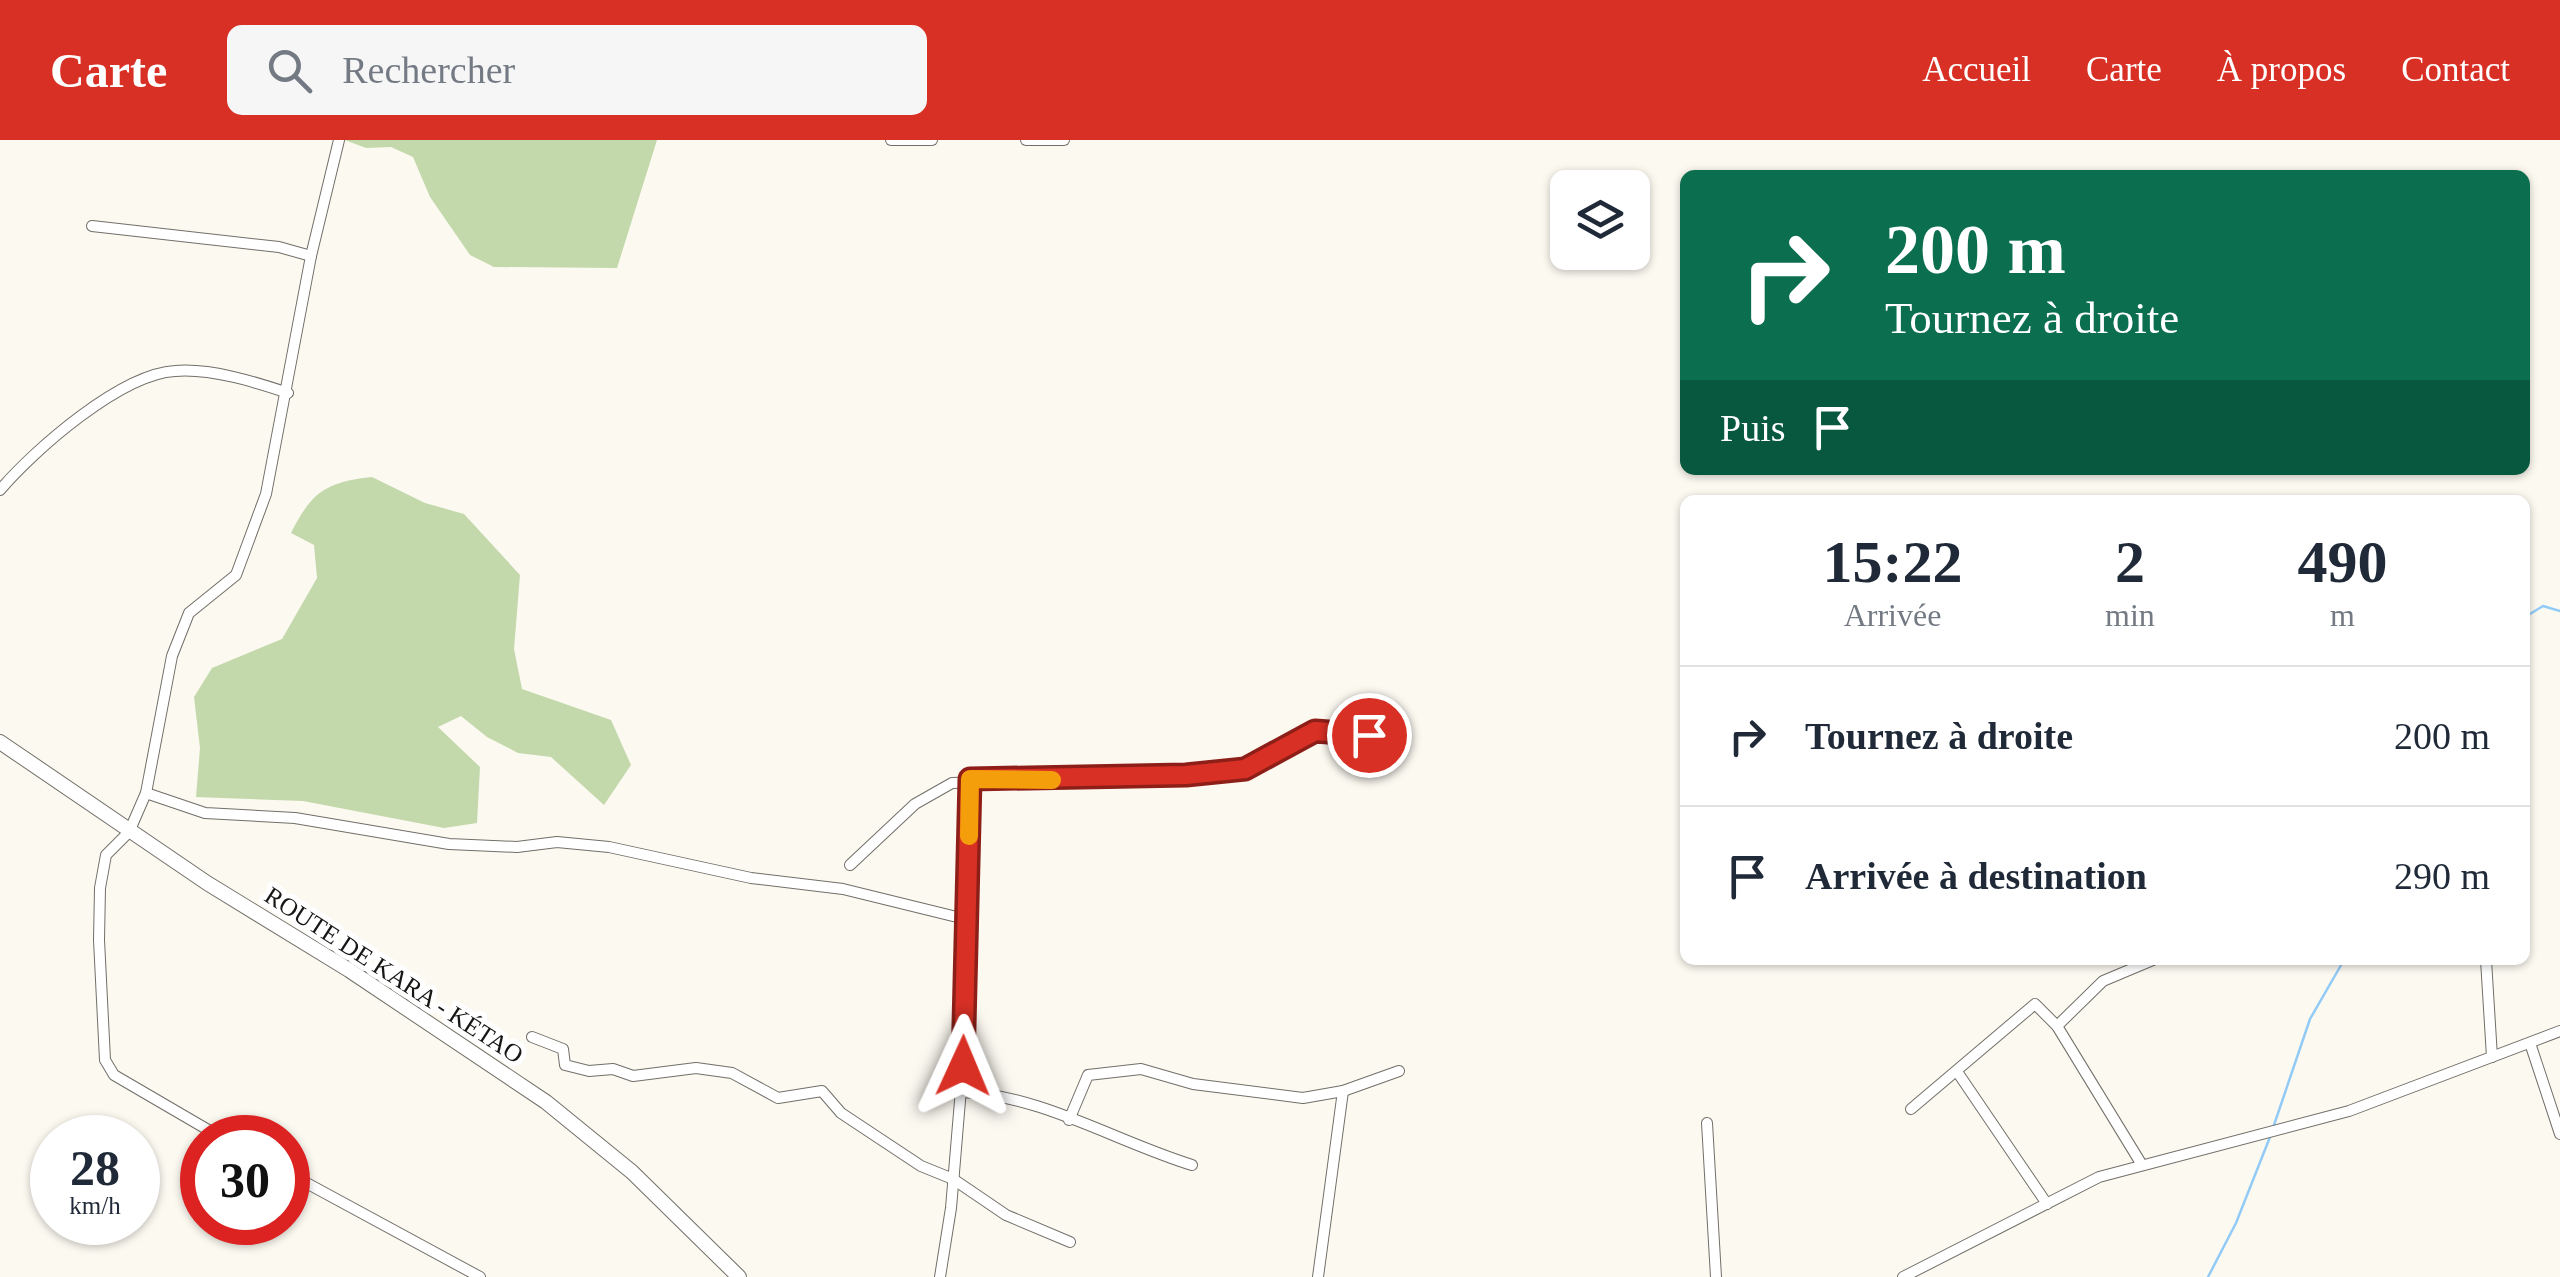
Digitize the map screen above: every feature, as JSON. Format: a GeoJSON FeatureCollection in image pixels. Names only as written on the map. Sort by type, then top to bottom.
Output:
{"type":"FeatureCollection","features":[{"type":"Feature","properties":{"kind":"main road","name":"ROUTE DE KARA - KÉTAO"},"geometry":{"type":"LineString","coordinates":[[0,742],[129,832],[349,970],[546,1102],[632,1172],[739,1277]]}},
{"type":"Feature","properties":{"kind":"street"},"geometry":{"type":"LineString","coordinates":[[183,1115],[114,1075],[104,1060],[100,888],[106,855],[129,832],[146,793],[172,656],[189,613],[236,575],[266,494],[272,445],[288,393],[311,256],[340,140]]}},
{"type":"Feature","properties":{"kind":"street"},"geometry":{"type":"LineString","coordinates":[[891,140],[932,140]]}},
{"type":"Feature","properties":{"kind":"street"},"geometry":{"type":"LineString","coordinates":[[1026,140],[1064,140]]}},
{"type":"Feature","properties":{"kind":"street"},"geometry":{"type":"LineString","coordinates":[[92,226],[279,247],[311,256]]}},
{"type":"Feature","properties":{"kind":"street"},"geometry":{"type":"LineString","coordinates":[[0,490],[90,410],[150,377],[177,370],[204,373],[288,393]]}},
{"type":"Feature","properties":{"kind":"street"},"geometry":{"type":"LineString","coordinates":[[850,865],[915,804],[952,783],[970,779],[1186,775],[1245,769],[1315,731],[1369,735]]}},
{"type":"Feature","properties":{"kind":"street"},"geometry":{"type":"LineString","coordinates":[[940,1277],[962,1092],[970,779]]}},
{"type":"Feature","properties":{"kind":"street"},"geometry":{"type":"LineString","coordinates":[[146,793],[205,813],[295,818],[449,844],[517,847],[557,842],[609,847],[752,878],[842,889],[965,919]]}},
{"type":"Feature","properties":{"kind":"street"},"geometry":{"type":"LineString","coordinates":[[2057,1026],[2103,980],[2140,965]]}},
{"type":"Feature","properties":{"kind":"street"},"geometry":{"type":"LineString","coordinates":[[2486,965],[2492,1058]]}},
{"type":"Feature","properties":{"kind":"street"},"geometry":{"type":"LineString","coordinates":[[1911,1109],[2035,1004],[2057,1026],[2142,1165]]}},
{"type":"Feature","properties":{"kind":"street"},"geometry":{"type":"LineString","coordinates":[[1903,1277],[2099,1177],[2350,1112],[2560,1031]]}},
{"type":"Feature","properties":{"kind":"street"},"geometry":{"type":"LineString","coordinates":[[532,1037],[563,1049],[565,1065],[590,1071],[613,1068],[633,1076],[696,1068],[732,1073],[778,1098],[822,1091],[841,1113],[922,1166],[952,1179],[1006,1215],[1070,1242]]}},
{"type":"Feature","properties":{"kind":"street"},"geometry":{"type":"LineString","coordinates":[[2530,1043],[2560,1134]]}},
{"type":"Feature","properties":{"kind":"street"},"geometry":{"type":"LineString","coordinates":[[1069,1120],[1088,1075],[1123,1068],[1155,1071],[1192,1084],[1303,1098],[1343,1092],[1399,1071]]}},
{"type":"Feature","properties":{"kind":"street"},"geometry":{"type":"LineString","coordinates":[[1958,1073],[2047,1204]]}},
{"type":"Feature","properties":{"kind":"street"},"geometry":{"type":"LineString","coordinates":[[962,1092],[1002,1098],[1192,1165]]}},
{"type":"Feature","properties":{"kind":"street"},"geometry":{"type":"LineString","coordinates":[[1318,1277],[1343,1092]]}},
{"type":"Feature","properties":{"kind":"street"},"geometry":{"type":"LineString","coordinates":[[1707,1123],[1716,1277]]}},
{"type":"Feature","properties":{"kind":"street"},"geometry":{"type":"LineString","coordinates":[[310,1186],[480,1277]]}},
{"type":"Feature","properties":{"kind":"green space"},"geometry":{"type":"Polygon","coordinates":[[[345,140],[657,140],[617,268],[494,267],[470,255],[430,197],[413,157],[391,147],[366,148],[345,140]]]}},
{"type":"Feature","properties":{"kind":"green space"},"geometry":{"type":"Polygon","coordinates":[[[372,477],[425,503],[464,514],[520,575],[514,649],[522,689],[611,720],[631,765],[604,805],[551,757],[518,753],[487,737],[461,716],[438,727],[480,767],[477,823],[444,828],[303,801],[196,797],[200,748],[194,697],[212,668],[282,639],[317,578],[314,545],[291,533],[306,507],[332,486],[372,477]]]}},
{"type":"Feature","properties":{"kind":"waterway"},"geometry":{"type":"LineString","coordinates":[[2530,614],[2543,606],[2560,611]]}},
{"type":"Feature","properties":{"kind":"waterway"},"geometry":{"type":"LineString","coordinates":[[2274,1125],[2310,1019],[2341,965]]}},
{"type":"Feature","properties":{"kind":"waterway"},"geometry":{"type":"LineString","coordinates":[[2208,1277],[2236,1223],[2270,1137]]}},
{"type":"Feature","properties":{"kind":"slow traffic"},"geometry":{"type":"LineString","coordinates":[[969,836],[970,779],[1052,780]]}},
{"type":"Feature","properties":{"kind":"route"},"geometry":{"type":"LineString","coordinates":[[963,1066],[970,779],[1186,775],[1245,769],[1284,744],[1315,731],[1369,735]]}}]}
